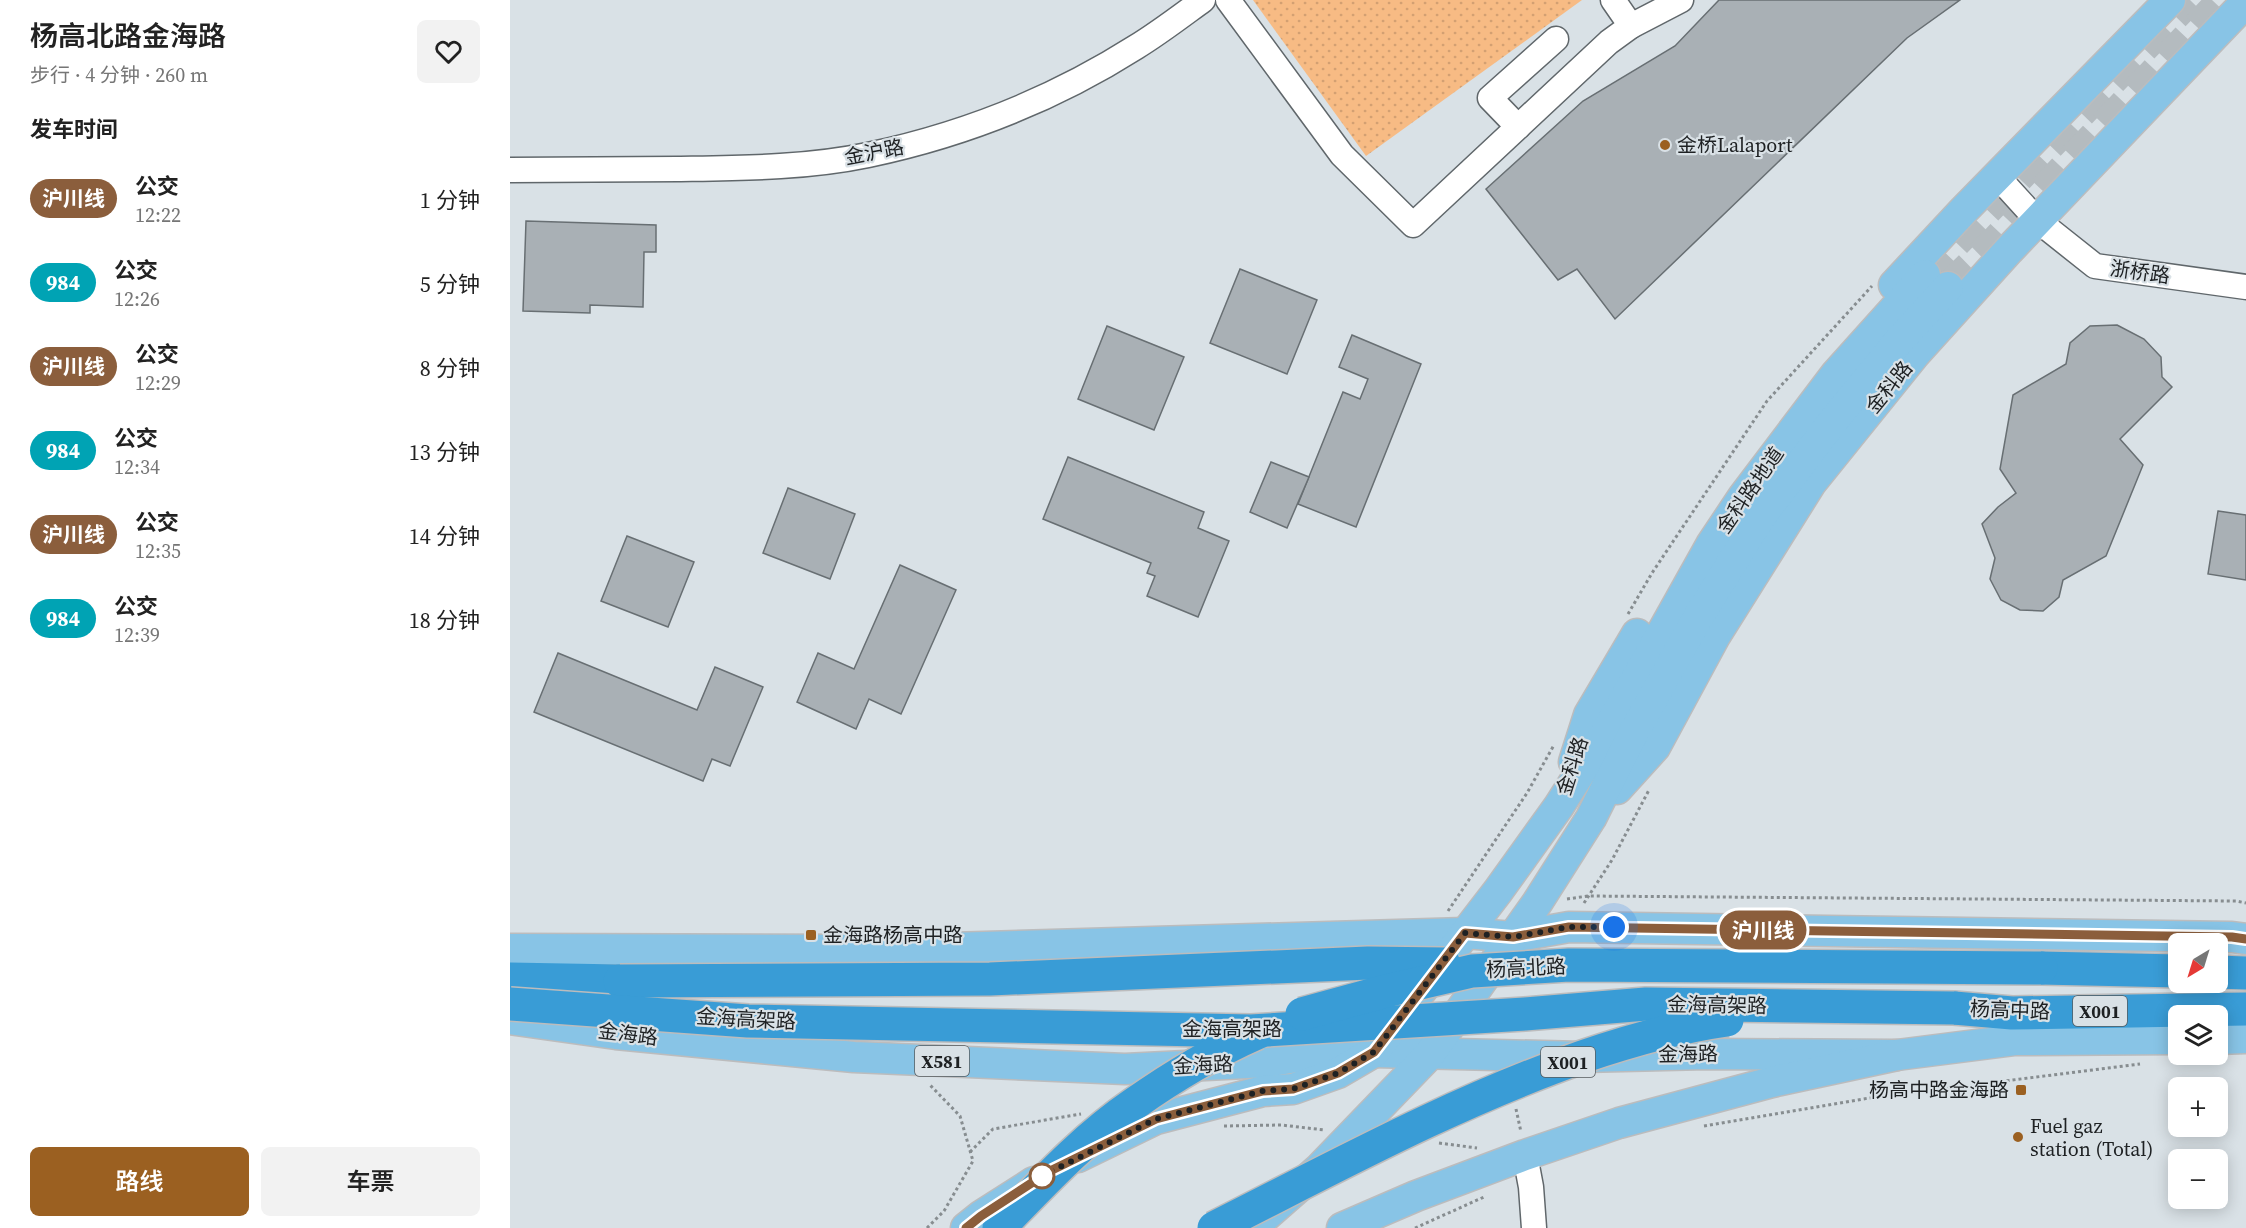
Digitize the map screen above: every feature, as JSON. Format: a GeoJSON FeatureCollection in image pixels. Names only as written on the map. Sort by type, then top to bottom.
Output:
{"type":"FeatureCollection","features":[{"type":"Feature","properties":{"kind":"highway","name":"金海高架路"},"geometry":{"type":"LineString","coordinates":[[510,979],[632,981],[990,979],[1368,963],[1569,965]]}},
{"type":"Feature","properties":{"kind":"highway","name":"杨高北路"},"geometry":{"type":"LineString","coordinates":[[999,1228],[1085,1143],[1133,1104],[1225,1047],[1299,1015],[1386,991],[1472,971],[1569,965],[2168,971]]}},
{"type":"Feature","properties":{"kind":"highway"},"geometry":{"type":"LineString","coordinates":[[2228,972],[2246,973]]}},
{"type":"Feature","properties":{"kind":"highway","name":"金海高架路"},"geometry":{"type":"LineString","coordinates":[[510,1004],[748,1021],[1251,1031],[1646,1004],[1953,1008]]}},
{"type":"Feature","properties":{"kind":"highway","name":"杨高中路"},"geometry":{"type":"LineString","coordinates":[[1953,1008],[2012,1013],[2246,1009]]}},
{"type":"Feature","properties":{"kind":"highway","name":"X001"},"geometry":{"type":"LineString","coordinates":[[1214,1228],[1402,1133],[1476,1099],[1537,1073],[1622,1044],[1695,1025],[1747,1018],[1953,1008]]}},
{"type":"Feature","properties":{"kind":"main road","name":"金科路"},"geometry":{"type":"LineString","coordinates":[[1559,806],[1589,715],[1704,522],[1838,345],[1997,176],[2170,0]]}},
{"type":"Feature","properties":{"kind":"main road","name":"金科路"},"geometry":{"type":"LineString","coordinates":[[1429,1055],[1555,876],[1591,818],[1654,747],[1715,636],[1811,483],[1916,354],[2037,220],[2246,2]]}},
{"type":"Feature","properties":{"kind":"main road","name":"金科路地道"},"geometry":{"type":"LineString","coordinates":[[1621,730],[1673,610],[1711,545],[1743,497],[1836,374],[1937,281]]}},
{"type":"Feature","properties":{"kind":"main road","name":"金科路"},"geometry":{"type":"LineString","coordinates":[[1591,818],[1621,730]]}},
{"type":"Feature","properties":{"kind":"main road","name":"金科路"},"geometry":{"type":"LineString","coordinates":[[1374,1052],[1498,891],[1559,806],[1621,730]]}},
{"type":"Feature","properties":{"kind":"main road"},"geometry":{"type":"LineString","coordinates":[[510,949],[880,950],[1465,933],[1513,937],[1569,927],[2246,939]]}},
{"type":"Feature","properties":{"kind":"main road","name":"金海路"},"geometry":{"type":"LineString","coordinates":[[510,1019],[616,1034],[854,1057],[1113,1069],[1266,1062],[1332,1051],[1582,1057],[1707,1054],[1897,1054]]}},
{"type":"Feature","properties":{"kind":"main road"},"geometry":{"type":"LineString","coordinates":[[2228,1046],[2246,1038]]}},
{"type":"Feature","properties":{"kind":"main road","name":"杨高中路"},"geometry":{"type":"LineString","coordinates":[[1897,1054],[2015,1040],[2168,1050]]}},
{"type":"Feature","properties":{"kind":"main road"},"geometry":{"type":"LineString","coordinates":[[966,1228],[1050,1171],[1156,1119],[1263,1091],[1293,1089],[1338,1073],[1374,1052]]}},
{"type":"Feature","properties":{"kind":"main road","name":"X001"},"geometry":{"type":"LineString","coordinates":[[1342,1228],[1416,1196],[1527,1166],[1619,1123],[1772,1082],[1897,1054]]}},
{"type":"Feature","properties":{"kind":"main road"},"geometry":{"type":"LineString","coordinates":[[1252,1228],[1319,1169],[1429,1055]]}},
{"type":"Feature","properties":{"kind":"street","name":"金沪路"},"geometry":{"type":"LineString","coordinates":[[510,170],[744,168],[807,164],[907,146],[982,123],[1034,102],[1137,47],[1203,0]]}},
{"type":"Feature","properties":{"kind":"street"},"geometry":{"type":"LineString","coordinates":[[1228,0],[1342,155],[1413,225],[1609,42],[1631,26],[1682,0]]}},
{"type":"Feature","properties":{"kind":"street"},"geometry":{"type":"LineString","coordinates":[[1613,0],[1631,26]]}},
{"type":"Feature","properties":{"kind":"street"},"geometry":{"type":"LineString","coordinates":[[1518,127],[1490,98],[1556,39]]}},
{"type":"Feature","properties":{"kind":"street","name":"浙桥路"},"geometry":{"type":"LineString","coordinates":[[1997,176],[2037,220],[2095,266],[2246,287]]}},
{"type":"Feature","properties":{"kind":"street"},"geometry":{"type":"LineString","coordinates":[[1527,1166],[1534,1228]]}},
{"type":"Feature","properties":{"kind":"path"},"geometry":{"type":"LineString","coordinates":[[1588,896],[1612,860],[1651,787]]}},
{"type":"Feature","properties":{"kind":"path"},"geometry":{"type":"LineString","coordinates":[[1701,1127],[1869,1098],[2151,1063]]}},
{"type":"Feature","properties":{"kind":"path"},"geometry":{"type":"LineString","coordinates":[[927,1228],[944,1210],[973,1161],[960,1116],[929,1083]]}},
{"type":"Feature","properties":{"kind":"path"},"geometry":{"type":"LineString","coordinates":[[970,1152],[993,1129],[1090,1113]]}},
{"type":"Feature","properties":{"kind":"path"},"geometry":{"type":"LineString","coordinates":[[1224,1126],[1281,1125],[1355,1132]]}},
{"type":"Feature","properties":{"kind":"path"},"geometry":{"type":"LineString","coordinates":[[1435,1143],[1480,1149]]}},
{"type":"Feature","properties":{"kind":"path"},"geometry":{"type":"LineString","coordinates":[[1415,1228],[1487,1196]]}},
{"type":"Feature","properties":{"kind":"shaded area"},"geometry":{"type":"Polygon","coordinates":[[[1253,0],[1582,0],[1366,156],[1253,0]]]}},
{"type":"Feature","properties":{"kind":"building","name":"金桥Lalaport"},"geometry":{"type":"Polygon","coordinates":[[[1719,0],[1960,0],[1907,38],[1615,319],[1577,269],[1558,280],[1486,189],[1583,101],[1675,46],[1719,0]]]}},
{"type":"Feature","properties":{"kind":"building"},"geometry":{"type":"Polygon","coordinates":[[[526,221],[656,225],[656,252],[644,252],[643,307],[590,305],[590,313],[523,311],[526,221]]]}},
{"type":"Feature","properties":{"kind":"building"},"geometry":{"type":"Polygon","coordinates":[[[1240,269],[1317,300],[1287,374],[1210,343],[1240,269]]]}},
{"type":"Feature","properties":{"kind":"building"},"geometry":{"type":"Polygon","coordinates":[[[2117,325],[2144,339],[2161,357],[2162,377],[2172,387],[2120,439],[2143,465],[2106,556],[2063,580],[2059,597],[2043,611],[2020,610],[2001,600],[1990,579],[1995,558],[1982,524],[2016,493],[2000,469],[2013,395],[2066,364],[2070,343],[2090,326],[2117,325]]]}},
{"type":"Feature","properties":{"kind":"building"},"geometry":{"type":"Polygon","coordinates":[[[1107,326],[1184,357],[1154,430],[1078,399],[1107,326]]]}},
{"type":"Feature","properties":{"kind":"building"},"geometry":{"type":"Polygon","coordinates":[[[1352,335],[1421,364],[1356,527],[1298,504],[1343,392],[1360,399],[1368,379],[1339,367],[1352,335]]]}},
{"type":"Feature","properties":{"kind":"building"},"geometry":{"type":"Polygon","coordinates":[[[1068,457],[1204,512],[1198,528],[1229,541],[1198,617],[1147,596],[1155,576],[1147,573],[1151,563],[1043,519],[1068,457]]]}},
{"type":"Feature","properties":{"kind":"building"},"geometry":{"type":"Polygon","coordinates":[[[1271,462],[1309,477],[1287,528],[1250,512],[1271,462]]]}},
{"type":"Feature","properties":{"kind":"building"},"geometry":{"type":"Polygon","coordinates":[[[788,488],[855,514],[830,579],[763,553],[788,488]]]}},
{"type":"Feature","properties":{"kind":"building"},"geometry":{"type":"Polygon","coordinates":[[[2218,511],[2246,515],[2246,580],[2208,574],[2218,511]]]}},
{"type":"Feature","properties":{"kind":"building"},"geometry":{"type":"Polygon","coordinates":[[[627,536],[694,562],[668,627],[601,601],[627,536]]]}},
{"type":"Feature","properties":{"kind":"building"},"geometry":{"type":"Polygon","coordinates":[[[900,565],[956,590],[901,714],[869,699],[856,729],[797,702],[818,653],[854,669],[900,565]]]}},
{"type":"Feature","properties":{"kind":"building"},"geometry":{"type":"Polygon","coordinates":[[[558,653],[697,710],[715,667],[763,687],[730,766],[712,759],[703,781],[534,712],[558,653]]]}},
{"type":"Feature","properties":{"kind":"tunnel"},"geometry":{"type":"LineString","coordinates":[[1925,275],[2190,0]]}},
{"type":"Feature","properties":{"kind":"tunnel"},"geometry":{"type":"LineString","coordinates":[[1948,287],[1996,240],[2222,0]]}},
{"type":"Feature","properties":{"kind":"bus line","name":"沪川线"},"geometry":{"type":"LineString","coordinates":[[966,1228],[1050,1171],[1156,1119],[1263,1091],[1293,1089],[1338,1073],[1374,1052],[1465,933],[1513,937],[1569,927],[2246,939]]}},
{"type":"Feature","properties":{"kind":"place","name":"金桥Lalaport"},"geometry":{"type":"Point","coordinates":[1665,145]}},
{"type":"Feature","properties":{"kind":"place","name":"金海路杨高中路"},"geometry":{"type":"Point","coordinates":[811,935]}},
{"type":"Feature","properties":{"kind":"place","name":"杨高中路金海路"},"geometry":{"type":"Point","coordinates":[2021,1090]}},
{"type":"Feature","properties":{"kind":"place","name":"Fuel gaz station (Total)"},"geometry":{"type":"Point","coordinates":[2018,1137]}},
{"type":"Feature","properties":{"kind":"route"},"geometry":{"type":"LineString","coordinates":[[1042,1176],[1156,1119],[1263,1091],[1293,1089],[1338,1073],[1374,1052],[1465,933],[1513,937],[1569,927],[1614,927]]}}]}
